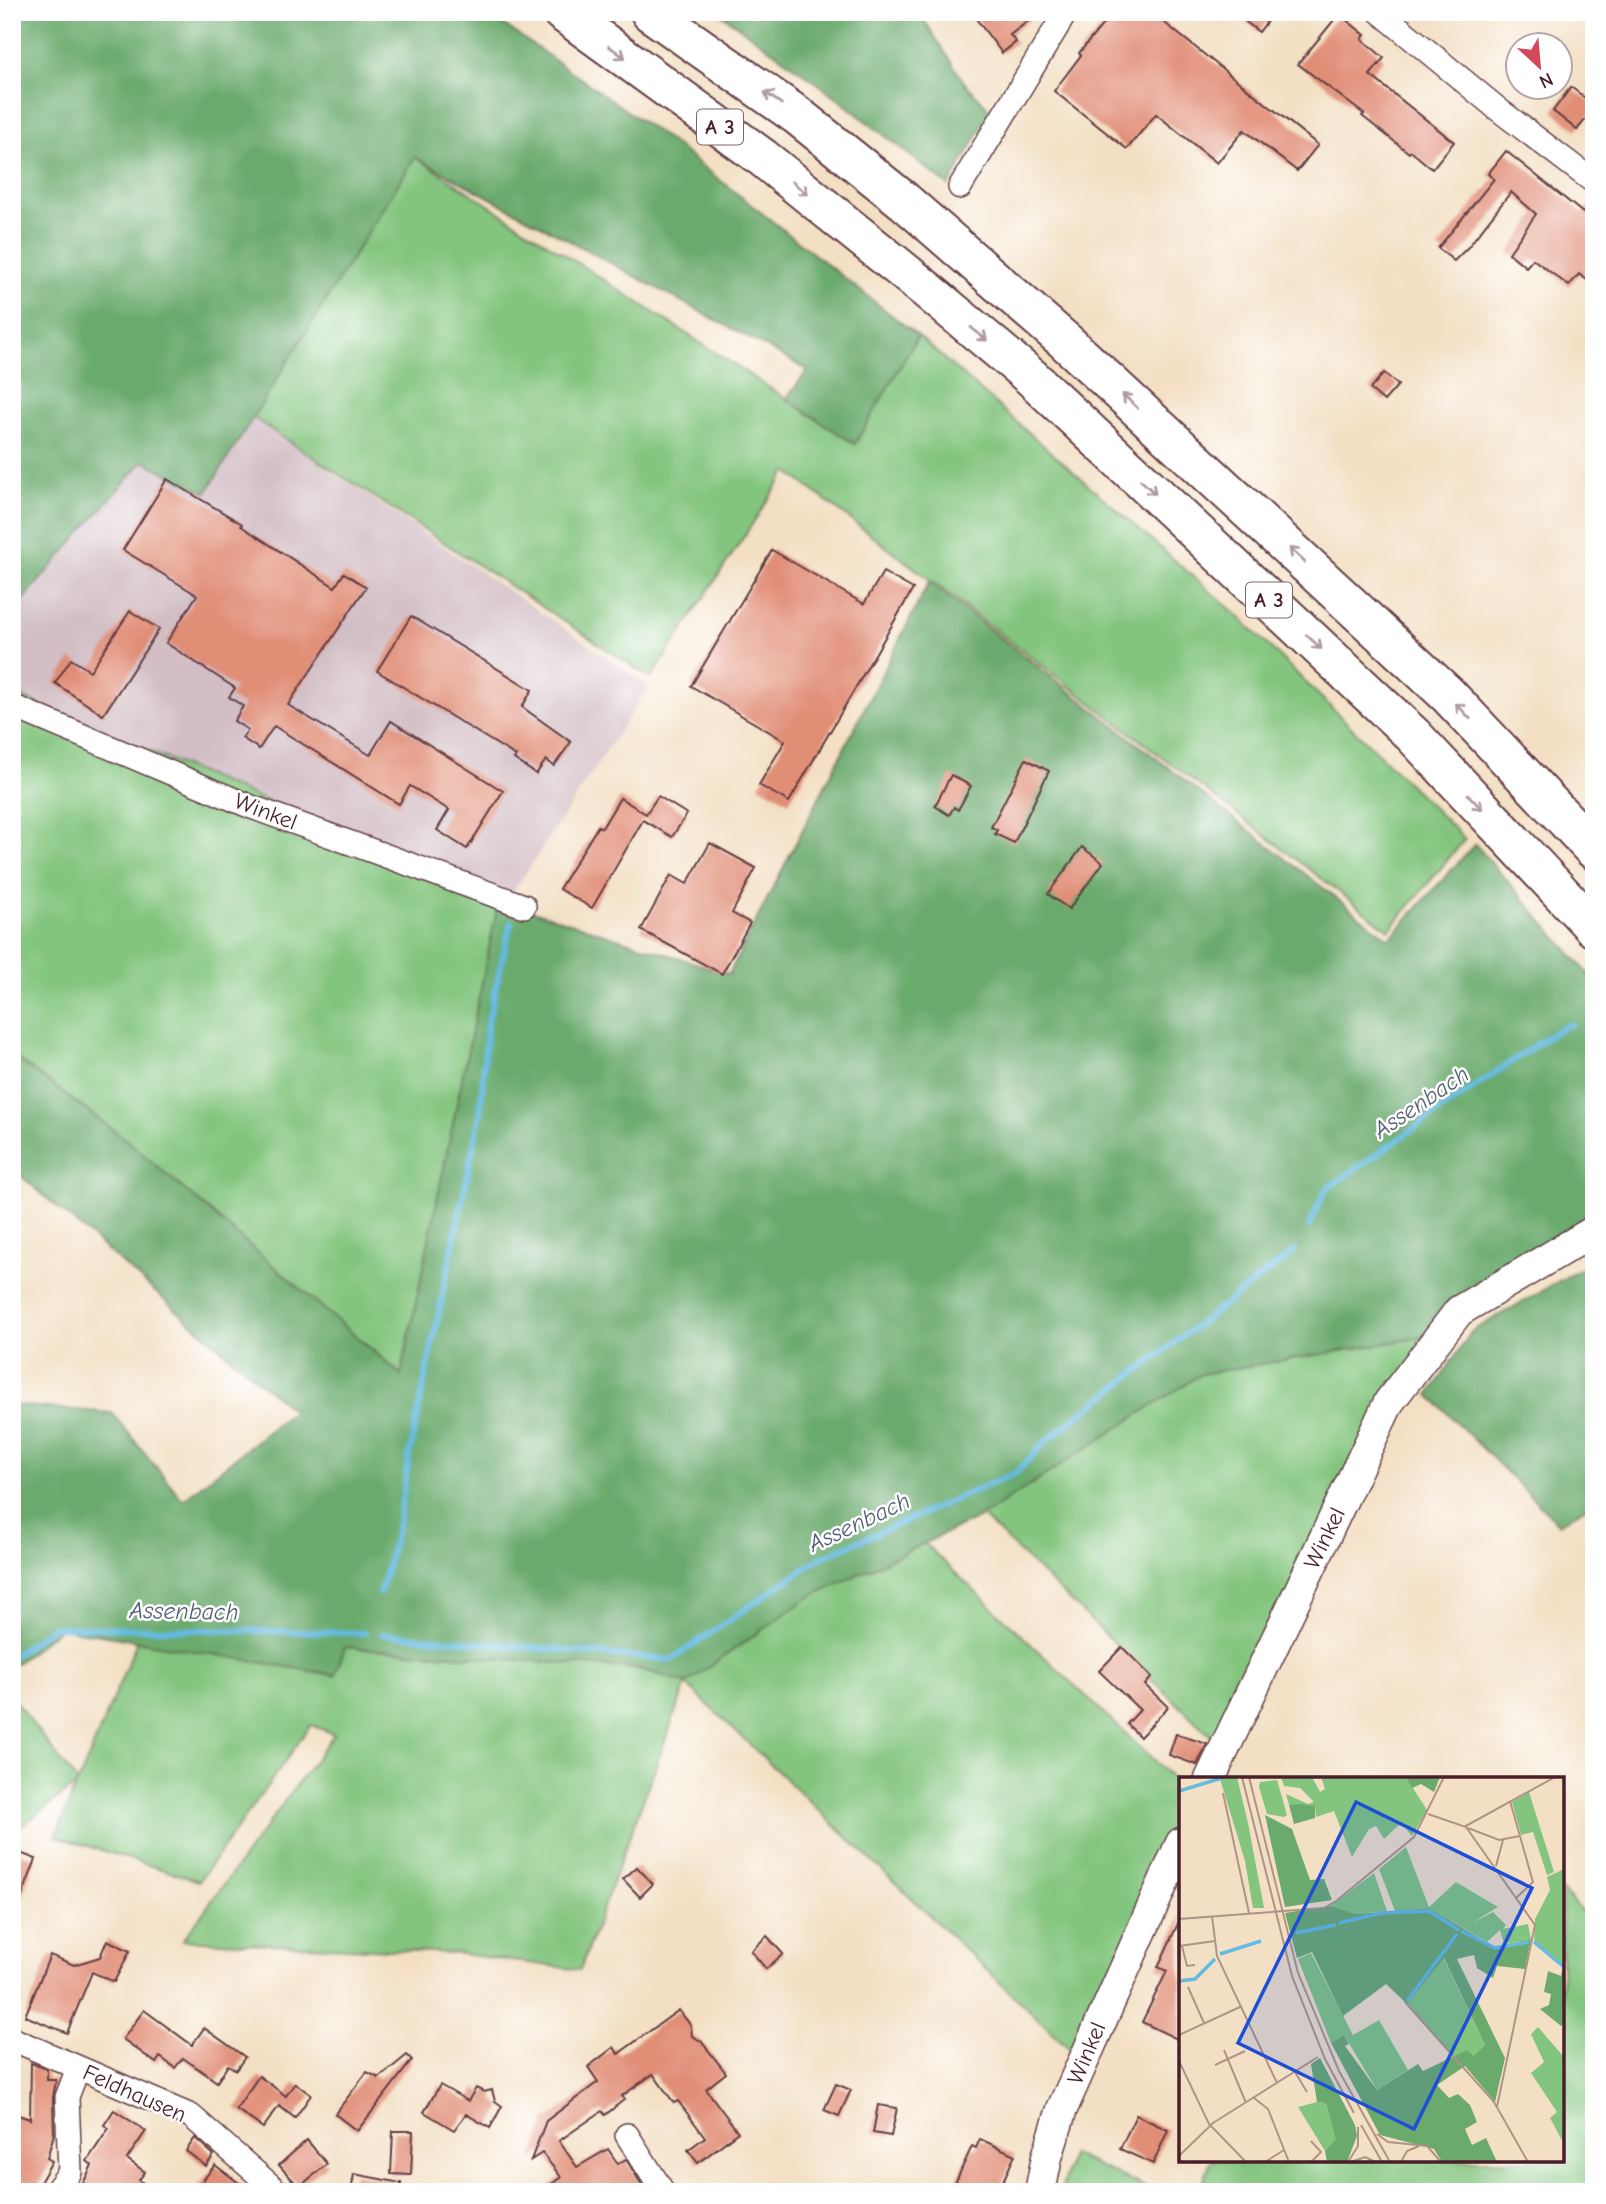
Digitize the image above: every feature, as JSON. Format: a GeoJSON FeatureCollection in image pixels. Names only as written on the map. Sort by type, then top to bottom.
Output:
{"type":"FeatureCollection","features":[{"type":"Feature","properties":{"kind":"highway","name":"A 3"},"geometry":{"type":"LineString","coordinates":[[562,12],[763,158],[1031,377],[1413,735],[1594,928]]}},
{"type":"Feature","properties":{"kind":"highway","name":"A 3"},"geometry":{"type":"LineString","coordinates":[[650,12],[798,116],[959,247],[1065,341],[1448,695],[1594,850]]}},
{"type":"Feature","properties":{"kind":"street"},"geometry":{"type":"LineString","coordinates":[[960,187],[1066,12]]}},
{"type":"Feature","properties":{"kind":"street"},"geometry":{"type":"LineString","coordinates":[[1380,12],[1499,110],[1594,182]]}},
{"type":"Feature","properties":{"kind":"street","name":"Winkel"},"geometry":{"type":"LineString","coordinates":[[12,706],[248,806],[524,906]]}},
{"type":"Feature","properties":{"kind":"street","name":"Winkel"},"geometry":{"type":"LineString","coordinates":[[1211,1777],[1389,1402],[1459,1311],[1594,1231]]}},
{"type":"Feature","properties":{"kind":"street","name":"Winkel"},"geometry":{"type":"LineString","coordinates":[[1040,2192],[1047,2157],[1062,2109],[1179,1847]]}},
{"type":"Feature","properties":{"kind":"street","name":"Feldhausen"},"geometry":{"type":"LineString","coordinates":[[12,2039],[191,2116],[278,2192]]}},
{"type":"Feature","properties":{"kind":"street"},"geometry":{"type":"LineString","coordinates":[[55,2192],[70,2172],[67,2097],[78,2068]]}},
{"type":"Feature","properties":{"kind":"street"},"geometry":{"type":"LineString","coordinates":[[627,2134],[663,2192]]}},
{"type":"Feature","properties":{"kind":"shaded area"},"geometry":{"type":"Polygon","coordinates":[[[252,417],[649,686],[506,903],[12,693],[12,612],[143,461],[206,493],[252,417]]]}},
{"type":"Feature","properties":{"kind":"green space"},"geometry":{"type":"Polygon","coordinates":[[[12,12],[486,12],[674,144],[918,336],[855,444],[786,399],[808,370],[415,157],[206,493],[143,461],[12,612],[12,12]]]}},
{"type":"Feature","properties":{"kind":"green space"},"geometry":{"type":"Polygon","coordinates":[[[718,12],[919,12],[964,82],[991,111],[949,186],[824,88],[718,12]]]}},
{"type":"Feature","properties":{"kind":"green space"},"geometry":{"type":"Polygon","coordinates":[[[415,157],[854,443],[918,336],[1236,614],[1465,839],[1389,930],[787,471],[651,678],[252,417],[415,157]]]}},
{"type":"Feature","properties":{"kind":"green space"},"geometry":{"type":"Polygon","coordinates":[[[929,582],[1389,939],[1475,844],[1594,980],[1594,1212],[1448,1302],[1424,1337],[1201,1374],[982,1516],[809,1597],[686,1683],[641,1669],[345,1647],[335,1675],[60,1628],[12,1667],[12,1405],[112,1413],[183,1500],[293,1411],[12,1168],[12,1055],[123,1137],[401,1375],[499,900],[729,974],[929,582]]]}},
{"type":"Feature","properties":{"kind":"green space"},"geometry":{"type":"Polygon","coordinates":[[[12,693],[499,900],[402,1375],[115,1132],[12,1055],[12,693]]]}},
{"type":"Feature","properties":{"kind":"green space"},"geometry":{"type":"Polygon","coordinates":[[[1594,1261],[1594,1502],[1559,1524],[1429,1395],[1472,1331],[1594,1261]]]}},
{"type":"Feature","properties":{"kind":"green space"},"geometry":{"type":"Polygon","coordinates":[[[1424,1336],[1216,1741],[982,1516],[1199,1374],[1424,1336]]]}},
{"type":"Feature","properties":{"kind":"green space"},"geometry":{"type":"Polygon","coordinates":[[[924,1543],[1179,1784],[1179,1821],[1073,2052],[686,1684],[580,1970],[454,1953],[183,1940],[334,1734],[311,1725],[199,1881],[56,1836],[76,1785],[12,1833],[12,1697],[78,1783],[137,1641],[335,1675],[345,1647],[641,1669],[686,1683],[809,1597],[924,1543]]]}},
{"type":"Feature","properties":{"kind":"green space"},"geometry":{"type":"Polygon","coordinates":[[[1564,1893],[1594,1923],[1594,2192],[1200,2192],[1210,2162],[1564,2162],[1564,1893]]]}},
{"type":"Feature","properties":{"kind":"green space"},"geometry":{"type":"Polygon","coordinates":[[[1071,2154],[1156,2192],[1061,2192],[1071,2154]]]}},
{"type":"Feature","properties":{"kind":"building"},"geometry":{"type":"Polygon","coordinates":[[[971,12],[1040,12],[1010,35],[1016,42],[1002,53],[971,12]]]}},
{"type":"Feature","properties":{"kind":"building"},"geometry":{"type":"Polygon","coordinates":[[[1113,12],[1151,12],[1318,145],[1297,171],[1244,130],[1217,163],[1156,114],[1127,149],[1054,91],[1081,55],[1079,53],[1113,12]]]}},
{"type":"Feature","properties":{"kind":"building"},"geometry":{"type":"Polygon","coordinates":[[[1233,12],[1274,12],[1259,32],[1233,12]]]}},
{"type":"Feature","properties":{"kind":"building"},"geometry":{"type":"Polygon","coordinates":[[[1339,14],[1365,35],[1362,39],[1384,58],[1370,75],[1454,142],[1432,169],[1298,64],[1339,14]]]}},
{"type":"Feature","properties":{"kind":"building"},"geometry":{"type":"Polygon","coordinates":[[[1574,89],[1594,105],[1594,109],[1577,130],[1553,111],[1560,102],[1574,102],[1574,89]]]}},
{"type":"Feature","properties":{"kind":"building"},"geometry":{"type":"Polygon","coordinates":[[[1506,151],[1583,213],[1594,198],[1594,285],[1579,274],[1569,286],[1533,259],[1526,267],[1509,253],[1536,214],[1511,192],[1454,261],[1438,248],[1494,179],[1488,174],[1506,151]]]}},
{"type":"Feature","properties":{"kind":"building"},"geometry":{"type":"Polygon","coordinates":[[[1384,373],[1398,385],[1384,401],[1370,389],[1384,373]]]}},
{"type":"Feature","properties":{"kind":"building"},"geometry":{"type":"Polygon","coordinates":[[[167,479],[242,524],[241,526],[335,587],[344,573],[366,587],[288,705],[370,755],[391,721],[503,791],[467,849],[437,830],[449,810],[410,786],[399,804],[274,726],[259,749],[242,738],[248,730],[234,721],[243,706],[229,697],[235,688],[166,643],[197,595],[123,550],[167,479]]]}},
{"type":"Feature","properties":{"kind":"building"},"geometry":{"type":"Polygon","coordinates":[[[772,550],[864,604],[883,572],[913,589],[789,802],[759,785],[785,741],[691,686],[772,550]]]}},
{"type":"Feature","properties":{"kind":"building"},"geometry":{"type":"Polygon","coordinates":[[[130,611],[159,629],[103,715],[55,683],[71,659],[90,671],[130,611]]]}},
{"type":"Feature","properties":{"kind":"building"},"geometry":{"type":"Polygon","coordinates":[[[411,616],[532,690],[522,707],[571,742],[554,766],[546,760],[536,774],[514,759],[516,756],[377,671],[411,616]]]}},
{"type":"Feature","properties":{"kind":"building"},"geometry":{"type":"Polygon","coordinates":[[[1026,759],[1049,771],[1014,843],[995,834],[997,830],[991,827],[1026,759]]]}},
{"type":"Feature","properties":{"kind":"building"},"geometry":{"type":"Polygon","coordinates":[[[951,775],[971,786],[958,810],[954,807],[949,815],[935,806],[951,775]]]}},
{"type":"Feature","properties":{"kind":"building"},"geometry":{"type":"Polygon","coordinates":[[[658,796],[687,814],[672,837],[643,820],[592,908],[559,889],[598,826],[602,828],[620,798],[646,814],[658,796]]]}},
{"type":"Feature","properties":{"kind":"building"},"geometry":{"type":"Polygon","coordinates":[[[710,843],[756,868],[732,913],[750,923],[722,974],[641,930],[671,875],[687,884],[710,843]]]}},
{"type":"Feature","properties":{"kind":"building"},"geometry":{"type":"Polygon","coordinates":[[[1082,847],[1103,863],[1069,909],[1048,894],[1082,847]]]}},
{"type":"Feature","properties":{"kind":"building"},"geometry":{"type":"Polygon","coordinates":[[[1122,1647],[1152,1677],[1145,1685],[1168,1707],[1140,1737],[1127,1724],[1140,1710],[1099,1671],[1122,1647]]]}},
{"type":"Feature","properties":{"kind":"building"},"geometry":{"type":"Polygon","coordinates":[[[1176,1734],[1207,1744],[1197,1765],[1169,1755],[1176,1734]]]}},
{"type":"Feature","properties":{"kind":"building"},"geometry":{"type":"Polygon","coordinates":[[[12,1850],[36,1859],[14,1917],[12,1917],[12,1850]]]}},
{"type":"Feature","properties":{"kind":"building"},"geometry":{"type":"Polygon","coordinates":[[[637,1867],[653,1884],[640,1897],[623,1879],[637,1867]]]}},
{"type":"Feature","properties":{"kind":"building"},"geometry":{"type":"Polygon","coordinates":[[[1179,1921],[1179,2040],[1142,2022],[1167,1971],[1158,1967],[1179,1921]]]}},
{"type":"Feature","properties":{"kind":"building"},"geometry":{"type":"Polygon","coordinates":[[[767,1936],[783,1954],[766,1969],[751,1951],[767,1936]]]}},
{"type":"Feature","properties":{"kind":"building"},"geometry":{"type":"Polygon","coordinates":[[[107,1940],[130,1951],[114,1982],[92,1972],[67,2033],[25,2016],[50,1955],[74,1965],[100,1957],[107,1940]]]}},
{"type":"Feature","properties":{"kind":"building"},"geometry":{"type":"Polygon","coordinates":[[[144,2010],[192,2045],[204,2028],[245,2057],[236,2070],[228,2065],[217,2082],[183,2058],[175,2068],[160,2057],[156,2063],[123,2039],[144,2010]]]}},
{"type":"Feature","properties":{"kind":"building"},"geometry":{"type":"Polygon","coordinates":[[[679,2010],[691,2026],[692,2036],[701,2041],[726,2073],[706,2089],[738,2132],[698,2163],[688,2150],[705,2137],[678,2101],[674,2103],[653,2074],[622,2096],[625,2099],[605,2115],[602,2111],[559,2141],[577,2167],[608,2149],[618,2164],[626,2159],[646,2192],[541,2192],[561,2177],[542,2153],[531,2160],[546,2121],[598,2082],[588,2067],[614,2047],[618,2054],[679,2010]]]}},
{"type":"Feature","properties":{"kind":"building"},"geometry":{"type":"Polygon","coordinates":[[[407,2055],[412,2060],[357,2131],[335,2114],[367,2072],[379,2078],[407,2055]]]}},
{"type":"Feature","properties":{"kind":"building"},"geometry":{"type":"Polygon","coordinates":[[[31,2063],[47,2069],[47,2080],[56,2080],[53,2098],[54,2134],[47,2158],[52,2161],[33,2192],[12,2192],[12,2113],[30,2119],[31,2063]]]}},
{"type":"Feature","properties":{"kind":"building"},"geometry":{"type":"Polygon","coordinates":[[[259,2076],[286,2096],[295,2083],[311,2095],[295,2118],[279,2106],[263,2128],[236,2109],[259,2076]]]}},
{"type":"Feature","properties":{"kind":"building"},"geometry":{"type":"Polygon","coordinates":[[[836,2084],[851,2090],[839,2116],[824,2110],[836,2084]]]}},
{"type":"Feature","properties":{"kind":"building"},"geometry":{"type":"Polygon","coordinates":[[[440,2085],[468,2101],[476,2088],[484,2092],[492,2090],[495,2101],[502,2106],[490,2128],[466,2114],[454,2130],[424,2112],[440,2085]]]}},
{"type":"Feature","properties":{"kind":"building"},"geometry":{"type":"Polygon","coordinates":[[[878,2105],[897,2108],[891,2136],[873,2133],[878,2105]]]}},
{"type":"Feature","properties":{"kind":"building"},"geometry":{"type":"Polygon","coordinates":[[[114,2110],[146,2131],[127,2159],[145,2172],[139,2180],[155,2192],[79,2192],[92,2165],[87,2161],[109,2128],[104,2125],[114,2110]]]}},
{"type":"Feature","properties":{"kind":"building"},"geometry":{"type":"Polygon","coordinates":[[[1136,2115],[1168,2130],[1153,2164],[1120,2149],[1136,2115]]]}},
{"type":"Feature","properties":{"kind":"building"},"geometry":{"type":"Polygon","coordinates":[[[393,2131],[413,2131],[411,2175],[391,2174],[393,2131]]]}},
{"type":"Feature","properties":{"kind":"building"},"geometry":{"type":"Polygon","coordinates":[[[195,2138],[214,2155],[206,2166],[186,2151],[195,2138]]]}},
{"type":"Feature","properties":{"kind":"building"},"geometry":{"type":"Polygon","coordinates":[[[980,2139],[1015,2155],[998,2192],[951,2192],[972,2146],[976,2148],[980,2139]]]}},
{"type":"Feature","properties":{"kind":"building"},"geometry":{"type":"Polygon","coordinates":[[[307,2140],[327,2164],[299,2187],[279,2165],[307,2140]]]}},
{"type":"Feature","properties":{"kind":"building"},"geometry":{"type":"Polygon","coordinates":[[[215,2165],[251,2192],[194,2192],[215,2165]]]}},
{"type":"Feature","properties":{"kind":"building"},"geometry":{"type":"Polygon","coordinates":[[[354,2174],[401,2183],[401,2192],[351,2192],[354,2174]]]}},
{"type":"Feature","properties":{"kind":"waterway"},"geometry":{"type":"LineString","coordinates":[[380,1593],[398,1525],[409,1456],[480,1115],[487,1025],[511,922]]}},
{"type":"Feature","properties":{"kind":"waterway","name":"Assenbach"},"geometry":{"type":"LineString","coordinates":[[1309,1226],[1326,1189],[1559,1029],[1572,1024]]}},
{"type":"Feature","properties":{"kind":"waterway","name":"Assenbach"},"geometry":{"type":"LineString","coordinates":[[382,1634],[671,1660],[820,1558],[1016,1473],[1048,1439],[1295,1251]]}},
{"type":"Feature","properties":{"kind":"waterway","name":"Assenbach"},"geometry":{"type":"LineString","coordinates":[[12,1657],[53,1627],[365,1633]]}}]}
